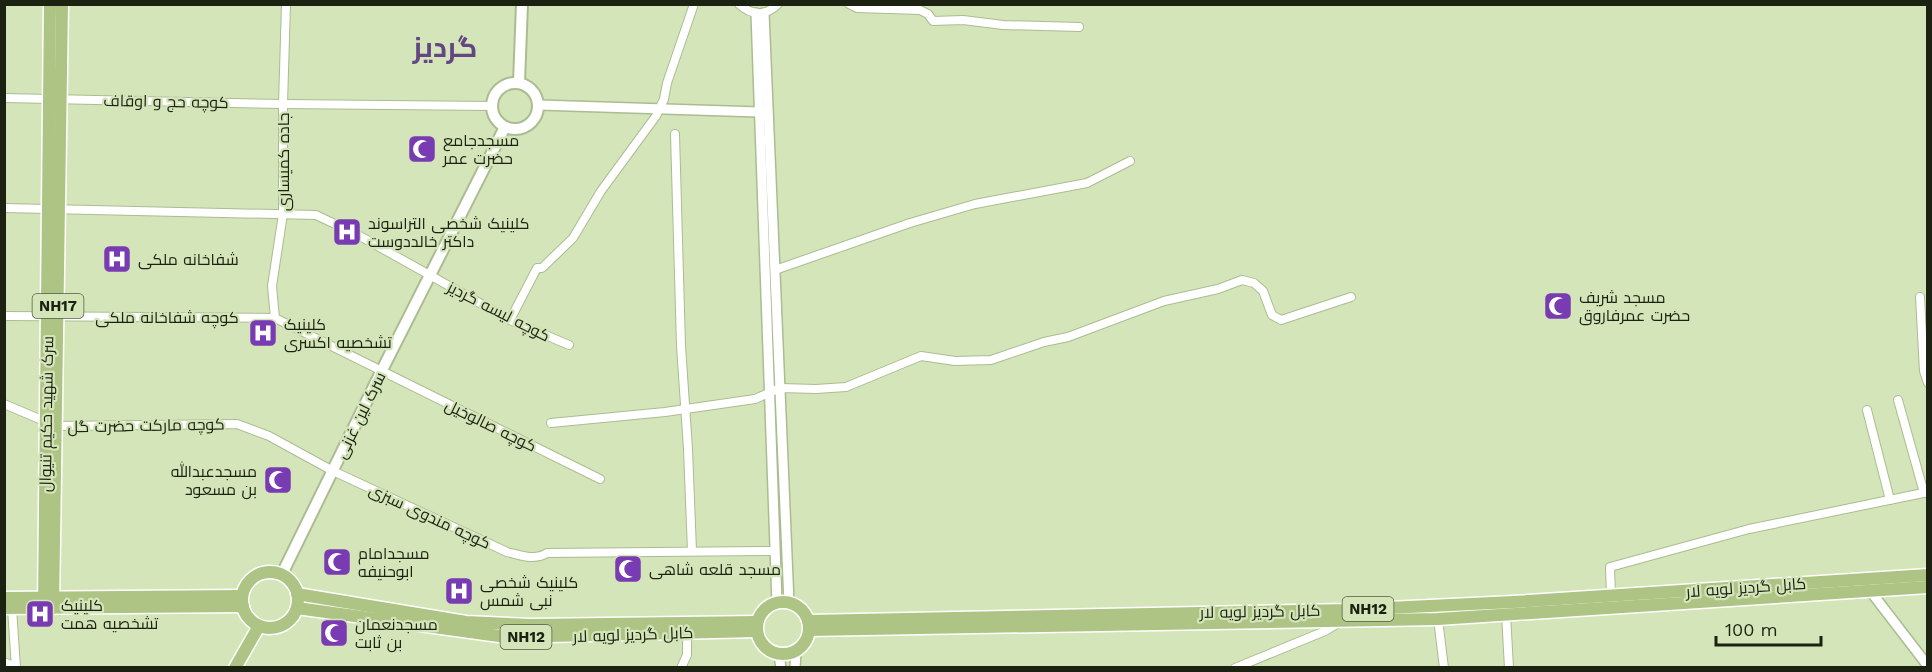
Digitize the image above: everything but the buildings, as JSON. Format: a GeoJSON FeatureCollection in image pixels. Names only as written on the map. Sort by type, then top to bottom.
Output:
{"type":"FeatureCollection","features":[{"type":"Feature","properties":{"kind":"highway","name":"سرک شهید حکیم تنیوال"},"geometry":{"type":"LineString","coordinates":[[49,603],[55,99],[50,4]]}},
{"type":"Feature","properties":{"kind":"highway","name":"سرک شهید حکیم تنیوال"},"geometry":{"type":"LineString","coordinates":[[55,99],[62,4]]}},
{"type":"Feature","properties":{"kind":"highway"},"geometry":{"type":"LineString","coordinates":[[274,572],[289,579],[297,594],[297,608],[291,619],[276,627],[259,626],[252,621],[243,601],[245,588],[257,575],[274,572]]}},
{"type":"Feature","properties":{"kind":"highway","name":"کابل گردیز لویه لار"},"geometry":{"type":"LineString","coordinates":[[809,625],[1346,610],[1611,596],[1928,575]]}},
{"type":"Feature","properties":{"kind":"highway","name":"کابل گردیز لویه لار"},"geometry":{"type":"LineString","coordinates":[[809,625],[1438,619],[1928,587]]}},
{"type":"Feature","properties":{"kind":"highway","name":"کابل گردیز لویه لار"},"geometry":{"type":"LineString","coordinates":[[297,594],[466,622],[530,626],[757,626]]}},
{"type":"Feature","properties":{"kind":"highway"},"geometry":{"type":"LineString","coordinates":[[7,604],[243,601]]}},
{"type":"Feature","properties":{"kind":"highway"},"geometry":{"type":"LineString","coordinates":[[783,603],[799,607],[809,625],[803,646],[780,661],[764,647],[757,626],[766,608],[783,603]]}},
{"type":"Feature","properties":{"kind":"highway","name":"کابل گردیز لویه لار"},"geometry":{"type":"LineString","coordinates":[[297,608],[506,637],[687,632],[757,626]]}},
{"type":"Feature","properties":{"kind":"highway"},"geometry":{"type":"LineString","coordinates":[[235,668],[259,626]]}},
{"type":"Feature","properties":{"kind":"main road"},"geometry":{"type":"LineString","coordinates":[[519,82],[522,4]]}},
{"type":"Feature","properties":{"kind":"main road"},"geometry":{"type":"LineString","coordinates":[[511,82],[519,82],[533,90],[539,105],[538,113],[528,126],[520,129],[505,127],[498,122],[492,106],[497,90],[511,82]]}},
{"type":"Feature","properties":{"kind":"main road","name":"سرک لین غزنی"},"geometry":{"type":"LineString","coordinates":[[282,574],[505,127]]}},
{"type":"Feature","properties":{"kind":"street","name":"جاده کمیساری"},"geometry":{"type":"LineString","coordinates":[[275,318],[272,286],[284,214],[283,104],[286,4]]}},
{"type":"Feature","properties":{"kind":"street"},"geometry":{"type":"LineString","coordinates":[[510,320],[537,268],[542,268],[573,238],[601,191],[656,117],[694,4]]}},
{"type":"Feature","properties":{"kind":"street"},"geometry":{"type":"LineString","coordinates":[[740,4],[748,11],[760,13],[770,11],[778,4]]}},
{"type":"Feature","properties":{"kind":"street"},"geometry":{"type":"LineString","coordinates":[[849,4],[857,8],[920,10],[928,14],[933,21],[963,20],[1079,27]]}},
{"type":"Feature","properties":{"kind":"street"},"geometry":{"type":"LineString","coordinates":[[760,13],[759,112],[775,551],[783,603]]}},
{"type":"Feature","properties":{"kind":"street"},"geometry":{"type":"LineString","coordinates":[[760,13],[780,388],[783,603]]}},
{"type":"Feature","properties":{"kind":"street","name":"کوچه حج و اوقاف"},"geometry":{"type":"LineString","coordinates":[[4,98],[492,106]]}},
{"type":"Feature","properties":{"kind":"street"},"geometry":{"type":"LineString","coordinates":[[539,105],[759,112]]}},
{"type":"Feature","properties":{"kind":"street"},"geometry":{"type":"LineString","coordinates":[[675,134],[681,334],[692,551],[775,551]]}},
{"type":"Feature","properties":{"kind":"street"},"geometry":{"type":"LineString","coordinates":[[775,270],[910,223],[975,204],[1087,183],[1130,161]]}},
{"type":"Feature","properties":{"kind":"street","name":"کوچه لیسه گردیز"},"geometry":{"type":"LineString","coordinates":[[4,208],[316,215],[510,320],[569,345]]}},
{"type":"Feature","properties":{"kind":"street"},"geometry":{"type":"LineString","coordinates":[[551,423],[685,410],[755,399],[780,388],[846,387],[921,356],[955,361],[991,360],[1044,342],[1068,337],[1164,301],[1218,289],[1242,280],[1254,283],[1263,291],[1272,315],[1281,320],[1352,297]]}},
{"type":"Feature","properties":{"kind":"street"},"geometry":{"type":"LineString","coordinates":[[1920,297],[1924,370],[1928,383]]}},
{"type":"Feature","properties":{"kind":"street","name":"کوچه شفاخانه ملکی"},"geometry":{"type":"LineString","coordinates":[[4,316],[275,318]]}},
{"type":"Feature","properties":{"kind":"street","name":"کوچه صالوخیل"},"geometry":{"type":"LineString","coordinates":[[275,318],[600,479]]}},
{"type":"Feature","properties":{"kind":"street"},"geometry":{"type":"LineString","coordinates":[[1611,596],[1610,567],[1749,529],[1926,492],[1898,400]]}},
{"type":"Feature","properties":{"kind":"street"},"geometry":{"type":"LineString","coordinates":[[4,404],[51,424]]}},
{"type":"Feature","properties":{"kind":"street"},"geometry":{"type":"LineString","coordinates":[[1867,410],[1890,500]]}},
{"type":"Feature","properties":{"kind":"street","name":"کوچه مارکت حضرت گل"},"geometry":{"type":"LineString","coordinates":[[51,424],[237,424],[269,436],[333,471]]}},
{"type":"Feature","properties":{"kind":"street","name":"کوچه مندوی سبزی"},"geometry":{"type":"LineString","coordinates":[[333,471],[507,552],[529,557],[540,557],[547,554],[692,551]]}},
{"type":"Feature","properties":{"kind":"street"},"geometry":{"type":"LineString","coordinates":[[1860,580],[1928,666]]}},
{"type":"Feature","properties":{"kind":"street"},"geometry":{"type":"LineString","coordinates":[[7,604],[16,667]]}},
{"type":"Feature","properties":{"kind":"street"},"geometry":{"type":"LineString","coordinates":[[1506,614],[1509,668]]}},
{"type":"Feature","properties":{"kind":"street"},"geometry":{"type":"LineString","coordinates":[[1438,619],[1444,668]]}},
{"type":"Feature","properties":{"kind":"street"},"geometry":{"type":"LineString","coordinates":[[1235,668],[1326,631],[1344,620]]}},
{"type":"Feature","properties":{"kind":"street"},"geometry":{"type":"LineString","coordinates":[[681,668],[687,655],[687,632]]}},
{"type":"Feature","properties":{"kind":"street"},"geometry":{"type":"LineString","coordinates":[[795,668],[796,651]]}},
{"type":"Feature","properties":{"kind":"street"},"geometry":{"type":"LineString","coordinates":[[4,662],[16,667]]}},
{"type":"Feature","properties":{"kind":"place","name":"مسجدجامع حضرت عمر"},"geometry":{"type":"Point","coordinates":[422,149]}},
{"type":"Feature","properties":{"kind":"place","name":"کلینیک شخصی التراسوند داکتر خالددوست"},"geometry":{"type":"Point","coordinates":[347,232]}},
{"type":"Feature","properties":{"kind":"place","name":"شفاخانه ملکی"},"geometry":{"type":"Point","coordinates":[117,259]}},
{"type":"Feature","properties":{"kind":"place","name":"مسجد شریف حضرت عمرفاروق"},"geometry":{"type":"Point","coordinates":[1558,306]}},
{"type":"Feature","properties":{"kind":"place","name":"کلینیک تشخصیه اکسری"},"geometry":{"type":"Point","coordinates":[263,333]}},
{"type":"Feature","properties":{"kind":"place","name":"مسجدعبدالله بن مسعود"},"geometry":{"type":"Point","coordinates":[278,480]}},
{"type":"Feature","properties":{"kind":"place","name":"مسجدامام ابوحنیفه"},"geometry":{"type":"Point","coordinates":[337,562]}},
{"type":"Feature","properties":{"kind":"place","name":"مسجد قلعه شاهی"},"geometry":{"type":"Point","coordinates":[628,569]}},
{"type":"Feature","properties":{"kind":"place","name":"کلینیک شخصی نبی شمس"},"geometry":{"type":"Point","coordinates":[459,591]}},
{"type":"Feature","properties":{"kind":"place","name":"کلینیک تشخصیه همت"},"geometry":{"type":"Point","coordinates":[40,614]}},
{"type":"Feature","properties":{"kind":"place","name":"مسجدنعمان بن ثابت"},"geometry":{"type":"Point","coordinates":[334,633]}},
{"type":"Feature","properties":{"kind":"district","name":"گردیز"},"geometry":{"type":"Point","coordinates":[445,47]}}]}
